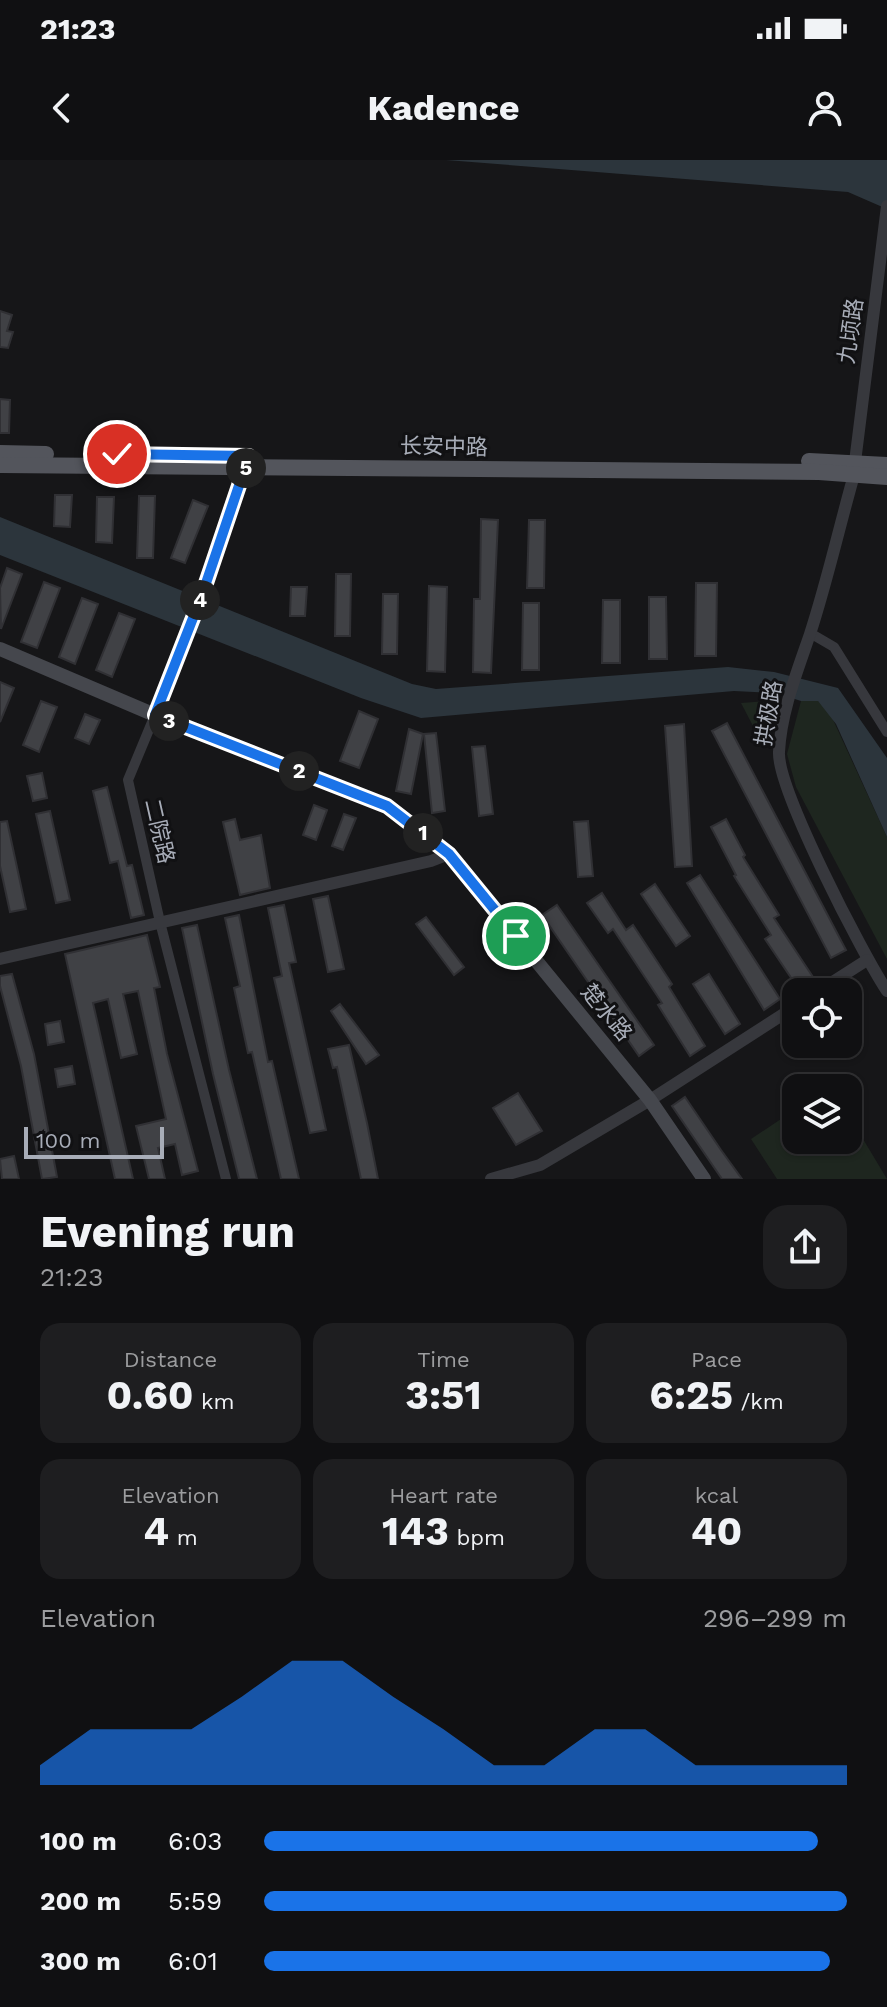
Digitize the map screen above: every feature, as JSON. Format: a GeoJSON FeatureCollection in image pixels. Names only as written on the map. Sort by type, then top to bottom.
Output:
{"type":"FeatureCollection","features":[{"type":"Feature","properties":{"kind":"main road","name":"长安中路"},"geometry":{"type":"LineString","coordinates":[[0,453],[855,469],[887,465]]}},
{"type":"Feature","properties":{"kind":"main road","name":"长安中路"},"geometry":{"type":"LineString","coordinates":[[0,465],[248,460]]}},
{"type":"Feature","properties":{"kind":"main road","name":"长安中路"},"geometry":{"type":"LineString","coordinates":[[855,469],[887,477]]}},
{"type":"Feature","properties":{"kind":"main road","name":"楚水路"},"geometry":{"type":"LineString","coordinates":[[0,649],[155,715],[387,806],[449,854],[650,1100],[704,1179]]}},
{"type":"Feature","properties":{"kind":"street","name":"九顷路"},"geometry":{"type":"LineString","coordinates":[[855,469],[887,206]]}},
{"type":"Feature","properties":{"kind":"street","name":"二院路"},"geometry":{"type":"LineString","coordinates":[[226,1179],[160,922],[128,780],[202,595],[248,460]]}},
{"type":"Feature","properties":{"kind":"street","name":"拱极路"},"geometry":{"type":"LineString","coordinates":[[855,469],[810,633],[798,663],[779,755],[787,788],[867,960],[887,991]]}},
{"type":"Feature","properties":{"kind":"street"},"geometry":{"type":"LineString","coordinates":[[810,633],[834,647],[887,732]]}},
{"type":"Feature","properties":{"kind":"street"},"geometry":{"type":"LineString","coordinates":[[0,959],[431,861],[449,854]]}},
{"type":"Feature","properties":{"kind":"street"},"geometry":{"type":"LineString","coordinates":[[839,978],[867,960]]}},
{"type":"Feature","properties":{"kind":"street"},"geometry":{"type":"LineString","coordinates":[[491,1179],[540,1165],[650,1100],[782,1015]]}},
{"type":"Feature","properties":{"kind":"shaded area"},"geometry":{"type":"Polygon","coordinates":[[[446,160],[887,160],[887,209],[848,192],[446,160]]]}},
{"type":"Feature","properties":{"kind":"shaded area"},"geometry":{"type":"Polygon","coordinates":[[[0,517],[412,684],[436,689],[728,667],[774,672],[838,688],[887,758],[887,837],[836,724],[818,701],[801,701],[776,693],[734,691],[421,718],[361,698],[0,555],[0,517]]]}},
{"type":"Feature","properties":{"kind":"shaded area"},"geometry":{"type":"Polygon","coordinates":[[[766,701],[776,704],[764,747],[741,703],[766,701]]]}},
{"type":"Feature","properties":{"kind":"shaded area"},"geometry":{"type":"Polygon","coordinates":[[[801,701],[818,701],[829,711],[887,837],[887,959],[796,787],[787,754],[801,701]]]}},
{"type":"Feature","properties":{"kind":"shaded area"},"geometry":{"type":"Polygon","coordinates":[[[782,1118],[782,1154],[862,1154],[862,1137],[887,1179],[777,1179],[751,1139],[782,1118]]]}},
{"type":"Feature","properties":{"kind":"building"},"geometry":{"type":"Polygon","coordinates":[[[0,311],[12,315],[7,331],[13,332],[8,348],[0,347],[0,311]]]}},
{"type":"Feature","properties":{"kind":"building"},"geometry":{"type":"Polygon","coordinates":[[[0,399],[10,400],[9,433],[0,433],[0,399]]]}},
{"type":"Feature","properties":{"kind":"building"},"geometry":{"type":"Polygon","coordinates":[[[55,495],[72,495],[70,527],[54,526],[55,495]]]}},
{"type":"Feature","properties":{"kind":"building"},"geometry":{"type":"Polygon","coordinates":[[[139,496],[155,496],[153,558],[137,558],[139,496]]]}},
{"type":"Feature","properties":{"kind":"building"},"geometry":{"type":"Polygon","coordinates":[[[97,497],[114,497],[112,543],[96,542],[97,497]]]}},
{"type":"Feature","properties":{"kind":"building"},"geometry":{"type":"Polygon","coordinates":[[[193,500],[208,506],[185,563],[171,558],[193,500]]]}},
{"type":"Feature","properties":{"kind":"building"},"geometry":{"type":"Polygon","coordinates":[[[481,519],[498,520],[491,673],[473,672],[474,599],[480,599],[481,519]]]}},
{"type":"Feature","properties":{"kind":"building"},"geometry":{"type":"Polygon","coordinates":[[[529,520],[545,520],[544,588],[527,588],[529,520]]]}},
{"type":"Feature","properties":{"kind":"building"},"geometry":{"type":"Polygon","coordinates":[[[7,568],[22,574],[1,629],[0,588],[7,568]]]}},
{"type":"Feature","properties":{"kind":"building"},"geometry":{"type":"Polygon","coordinates":[[[336,574],[351,574],[350,636],[335,636],[336,574]]]}},
{"type":"Feature","properties":{"kind":"building"},"geometry":{"type":"Polygon","coordinates":[[[44,582],[60,588],[37,648],[21,642],[44,582]]]}},
{"type":"Feature","properties":{"kind":"building"},"geometry":{"type":"Polygon","coordinates":[[[696,583],[717,583],[716,656],[695,656],[696,583]]]}},
{"type":"Feature","properties":{"kind":"building"},"geometry":{"type":"Polygon","coordinates":[[[429,586],[447,587],[445,672],[427,671],[429,586]]]}},
{"type":"Feature","properties":{"kind":"building"},"geometry":{"type":"Polygon","coordinates":[[[291,587],[307,587],[305,616],[290,616],[291,587]]]}},
{"type":"Feature","properties":{"kind":"building"},"geometry":{"type":"Polygon","coordinates":[[[383,594],[398,594],[397,654],[382,654],[383,594]]]}},
{"type":"Feature","properties":{"kind":"building"},"geometry":{"type":"Polygon","coordinates":[[[649,597],[666,597],[667,659],[649,659],[649,597]]]}},
{"type":"Feature","properties":{"kind":"building"},"geometry":{"type":"Polygon","coordinates":[[[82,598],[98,604],[75,664],[59,657],[82,598]]]}},
{"type":"Feature","properties":{"kind":"building"},"geometry":{"type":"Polygon","coordinates":[[[603,600],[620,600],[620,663],[602,663],[603,600]]]}},
{"type":"Feature","properties":{"kind":"building"},"geometry":{"type":"Polygon","coordinates":[[[523,603],[539,603],[539,670],[522,670],[523,603]]]}},
{"type":"Feature","properties":{"kind":"building"},"geometry":{"type":"Polygon","coordinates":[[[119,613],[135,619],[112,677],[96,670],[119,613]]]}},
{"type":"Feature","properties":{"kind":"building"},"geometry":{"type":"Polygon","coordinates":[[[0,682],[14,688],[0,722],[0,682]]]}},
{"type":"Feature","properties":{"kind":"building"},"geometry":{"type":"Polygon","coordinates":[[[41,701],[57,707],[39,752],[23,745],[41,701]]]}},
{"type":"Feature","properties":{"kind":"building"},"geometry":{"type":"Polygon","coordinates":[[[359,711],[378,719],[359,768],[340,761],[359,711]]]}},
{"type":"Feature","properties":{"kind":"building"},"geometry":{"type":"Polygon","coordinates":[[[85,714],[100,720],[89,744],[75,738],[85,714]]]}},
{"type":"Feature","properties":{"kind":"building"},"geometry":{"type":"Polygon","coordinates":[[[727,723],[846,950],[831,958],[712,731],[727,723]]]}},
{"type":"Feature","properties":{"kind":"building"},"geometry":{"type":"Polygon","coordinates":[[[684,724],[692,866],[675,867],[665,726],[684,724]]]}},
{"type":"Feature","properties":{"kind":"building"},"geometry":{"type":"Polygon","coordinates":[[[409,729],[423,734],[411,794],[396,791],[409,729]]]}},
{"type":"Feature","properties":{"kind":"building"},"geometry":{"type":"Polygon","coordinates":[[[436,733],[445,811],[432,813],[424,734],[436,733]]]}},
{"type":"Feature","properties":{"kind":"building"},"geometry":{"type":"Polygon","coordinates":[[[485,746],[493,814],[479,816],[472,747],[485,746]]]}},
{"type":"Feature","properties":{"kind":"building"},"geometry":{"type":"Polygon","coordinates":[[[42,773],[47,798],[33,801],[27,776],[42,773]]]}},
{"type":"Feature","properties":{"kind":"building"},"geometry":{"type":"Polygon","coordinates":[[[107,787],[127,866],[132,865],[144,915],[131,918],[118,861],[110,863],[93,791],[107,787]]]}},
{"type":"Feature","properties":{"kind":"building"},"geometry":{"type":"Polygon","coordinates":[[[314,805],[327,810],[316,840],[303,835],[314,805]]]}},
{"type":"Feature","properties":{"kind":"building"},"geometry":{"type":"Polygon","coordinates":[[[50,811],[70,900],[56,903],[36,814],[50,811]]]}},
{"type":"Feature","properties":{"kind":"building"},"geometry":{"type":"Polygon","coordinates":[[[344,814],[356,818],[343,850],[332,846],[344,814]]]}},
{"type":"Feature","properties":{"kind":"building"},"geometry":{"type":"Polygon","coordinates":[[[235,819],[240,840],[261,835],[270,888],[240,895],[223,822],[235,819]]]}},
{"type":"Feature","properties":{"kind":"building"},"geometry":{"type":"Polygon","coordinates":[[[726,819],[745,855],[743,857],[779,915],[774,918],[812,978],[791,978],[765,939],[771,935],[734,876],[711,827],[726,819]]]}},
{"type":"Feature","properties":{"kind":"building"},"geometry":{"type":"Polygon","coordinates":[[[7,821],[26,909],[10,912],[0,866],[0,822],[7,821]]]}},
{"type":"Feature","properties":{"kind":"building"},"geometry":{"type":"Polygon","coordinates":[[[588,821],[593,876],[578,877],[574,822],[588,821]]]}},
{"type":"Feature","properties":{"kind":"building"},"geometry":{"type":"Polygon","coordinates":[[[700,875],[780,999],[764,1010],[687,883],[700,875]]]}},
{"type":"Feature","properties":{"kind":"building"},"geometry":{"type":"Polygon","coordinates":[[[655,884],[690,936],[676,946],[641,894],[655,884]]]}},
{"type":"Feature","properties":{"kind":"building"},"geometry":{"type":"Polygon","coordinates":[[[602,893],[626,930],[633,925],[672,984],[669,987],[705,1046],[690,1056],[658,1005],[662,1003],[613,929],[608,933],[587,903],[602,893]]]}},
{"type":"Feature","properties":{"kind":"building"},"geometry":{"type":"Polygon","coordinates":[[[328,896],[344,969],[328,972],[313,899],[328,896]]]}},
{"type":"Feature","properties":{"kind":"building"},"geometry":{"type":"Polygon","coordinates":[[[284,905],[296,962],[289,963],[326,1130],[310,1133],[274,978],[282,976],[268,908],[284,905]]]}},
{"type":"Feature","properties":{"kind":"building"},"geometry":{"type":"Polygon","coordinates":[[[557,905],[654,1045],[639,1056],[542,915],[557,905]]]}},
{"type":"Feature","properties":{"kind":"building"},"geometry":{"type":"Polygon","coordinates":[[[239,915],[268,1062],[272,1061],[299,1179],[281,1179],[252,1052],[248,1053],[234,988],[240,986],[225,918],[239,915]]]}},
{"type":"Feature","properties":{"kind":"building"},"geometry":{"type":"Polygon","coordinates":[[[426,917],[464,967],[454,975],[416,924],[426,917]]]}},
{"type":"Feature","properties":{"kind":"building"},"geometry":{"type":"Polygon","coordinates":[[[197,925],[257,1179],[239,1179],[213,1074],[182,928],[197,925]]]}},
{"type":"Feature","properties":{"kind":"building"},"geometry":{"type":"Polygon","coordinates":[[[147,935],[160,987],[154,988],[167,1054],[198,1171],[182,1175],[175,1144],[158,1148],[165,1179],[149,1179],[136,1126],[166,1119],[138,991],[123,994],[137,1054],[121,1058],[108,999],[93,1003],[133,1179],[115,1179],[65,954],[147,935]]]}},
{"type":"Feature","properties":{"kind":"building"},"geometry":{"type":"Polygon","coordinates":[[[12,974],[34,1054],[57,1177],[42,1179],[21,1066],[0,986],[0,976],[12,974]]]}},
{"type":"Feature","properties":{"kind":"building"},"geometry":{"type":"Polygon","coordinates":[[[709,974],[740,1024],[725,1034],[693,984],[709,974]]]}},
{"type":"Feature","properties":{"kind":"building"},"geometry":{"type":"Polygon","coordinates":[[[340,1004],[379,1055],[366,1064],[331,1011],[340,1004]]]}},
{"type":"Feature","properties":{"kind":"building"},"geometry":{"type":"Polygon","coordinates":[[[60,1021],[64,1042],[48,1045],[45,1024],[60,1021]]]}},
{"type":"Feature","properties":{"kind":"building"},"geometry":{"type":"Polygon","coordinates":[[[349,1045],[378,1179],[361,1179],[337,1067],[333,1068],[328,1049],[349,1045]]]}},
{"type":"Feature","properties":{"kind":"building"},"geometry":{"type":"Polygon","coordinates":[[[72,1066],[75,1084],[58,1087],[55,1069],[72,1066]]]}},
{"type":"Feature","properties":{"kind":"building"},"geometry":{"type":"Polygon","coordinates":[[[518,1093],[542,1131],[516,1145],[493,1108],[518,1093]]]}},
{"type":"Feature","properties":{"kind":"building"},"geometry":{"type":"Polygon","coordinates":[[[685,1097],[742,1179],[722,1179],[672,1106],[685,1097]]]}},
{"type":"Feature","properties":{"kind":"building"},"geometry":{"type":"Polygon","coordinates":[[[14,1156],[19,1179],[2,1179],[0,1159],[14,1156]]]}},
{"type":"Feature","properties":{"kind":"route"},"geometry":{"type":"LineString","coordinates":[[117,454],[249,456],[202,595],[155,715],[387,806],[449,854],[516,936]]}}]}
